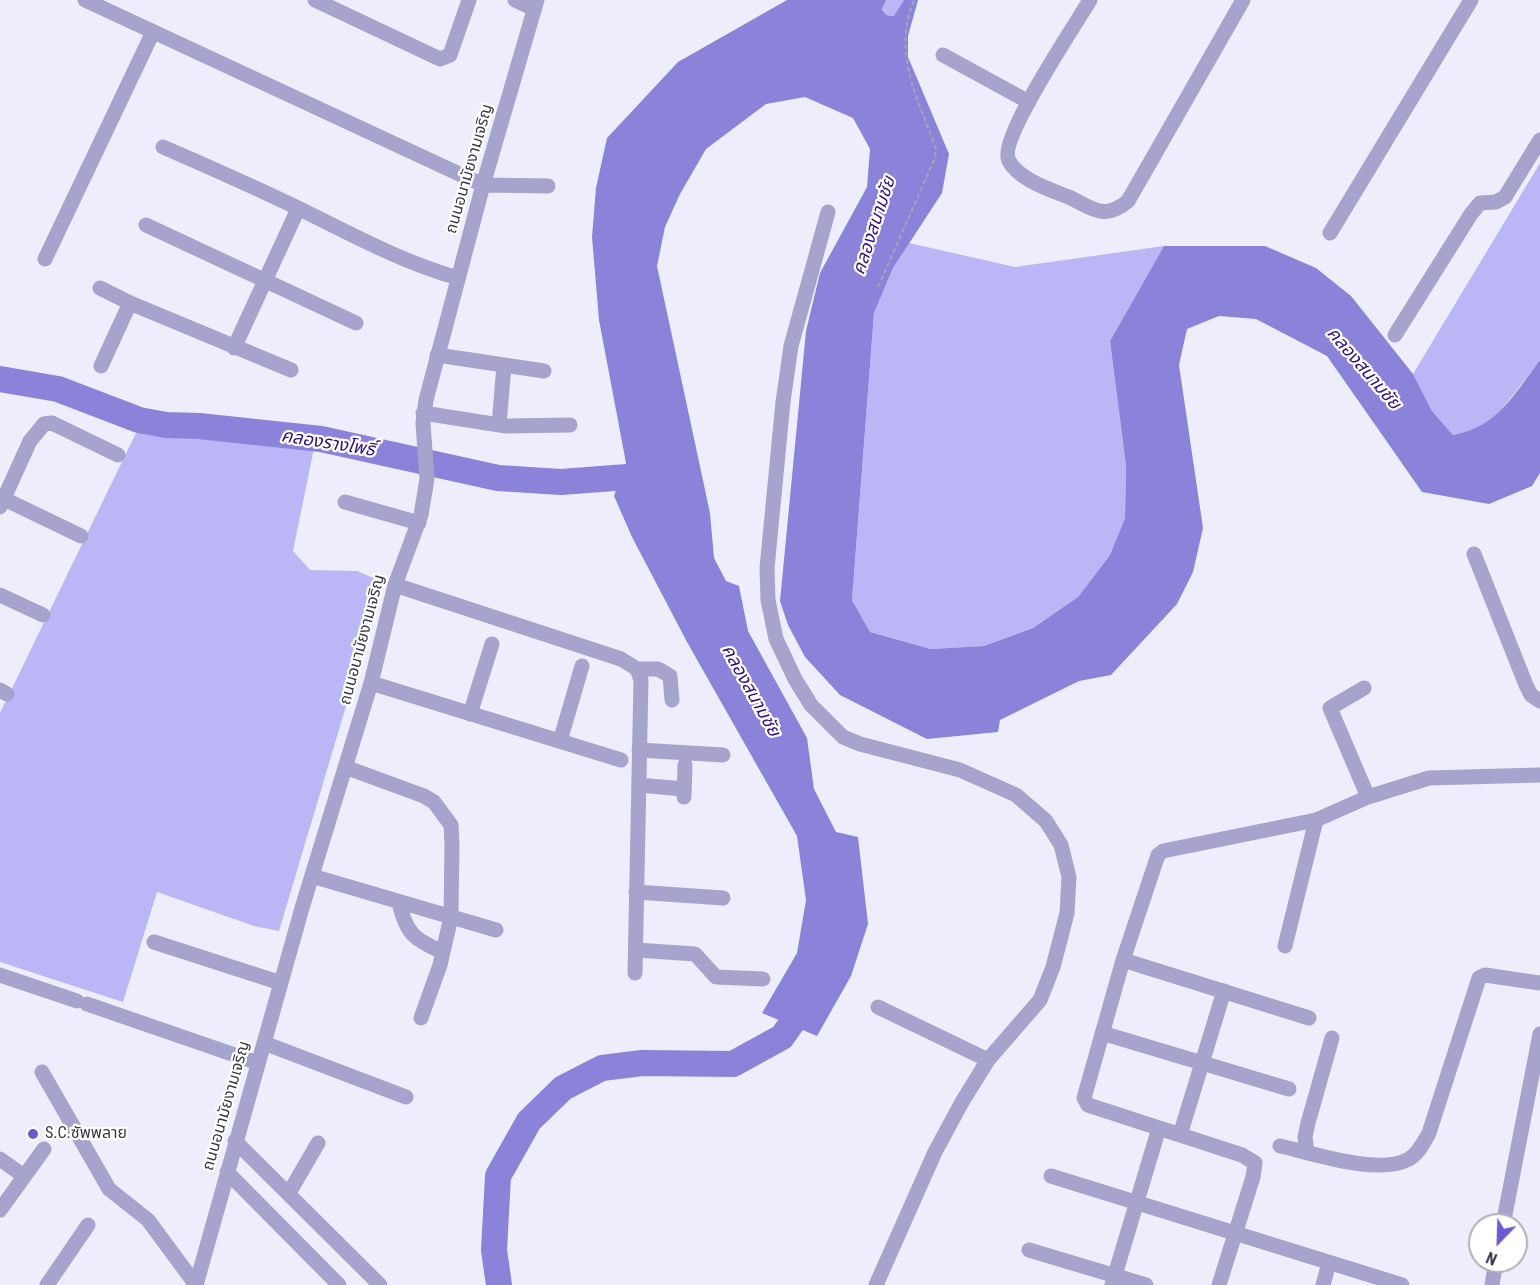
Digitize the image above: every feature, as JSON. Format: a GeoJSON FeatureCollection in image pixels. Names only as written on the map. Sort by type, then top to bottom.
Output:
{"type":"FeatureCollection","features":[{"type":"Feature","properties":{"kind":"street"},"geometry":{"type":"LineString","coordinates":[[85,0],[116,7],[153,32],[483,185],[548,186]]}},
{"type":"Feature","properties":{"kind":"street"},"geometry":{"type":"LineString","coordinates":[[315,0],[440,59],[450,55],[469,0]]}},
{"type":"Feature","properties":{"kind":"street"},"geometry":{"type":"LineString","coordinates":[[514,0],[536,5]]}},
{"type":"Feature","properties":{"kind":"street"},"geometry":{"type":"LineString","coordinates":[[1088,1],[1029,102],[1006,149],[1009,161],[1031,180],[1102,213],[1116,211],[1128,201],[1243,0]]}},
{"type":"Feature","properties":{"kind":"street"},"geometry":{"type":"LineString","coordinates":[[1330,233],[1471,0]]}},
{"type":"Feature","properties":{"kind":"street","name":"ถนนอนามัยงามเจริญ"},"geometry":{"type":"LineString","coordinates":[[196,1285],[280,983],[371,683],[395,585],[419,523],[427,478],[423,414],[483,185],[536,5]]}},
{"type":"Feature","properties":{"kind":"street"},"geometry":{"type":"LineString","coordinates":[[45,259],[153,32]]}},
{"type":"Feature","properties":{"kind":"street"},"geometry":{"type":"LineString","coordinates":[[943,55],[1029,102]]}},
{"type":"Feature","properties":{"kind":"street"},"geometry":{"type":"LineString","coordinates":[[1395,336],[1479,203],[1496,202],[1505,197],[1540,140]]}},
{"type":"Feature","properties":{"kind":"street"},"geometry":{"type":"LineString","coordinates":[[163,147],[298,209],[362,242],[420,267],[458,278]]}},
{"type":"Feature","properties":{"kind":"street"},"geometry":{"type":"LineString","coordinates":[[234,348],[298,209]]}},
{"type":"Feature","properties":{"kind":"street"},"geometry":{"type":"LineString","coordinates":[[828,212],[788,359],[766,568],[768,600],[776,639],[795,679],[812,705],[843,737],[860,744],[960,770],[1016,795],[1046,821],[1060,845],[1068,877],[1067,913],[1053,967],[1040,1000],[988,1060],[935,1152],[876,1285]]}},
{"type":"Feature","properties":{"kind":"street"},"geometry":{"type":"LineString","coordinates":[[147,225],[356,323]]}},
{"type":"Feature","properties":{"kind":"street"},"geometry":{"type":"LineString","coordinates":[[100,288],[234,348],[291,370]]}},
{"type":"Feature","properties":{"kind":"street"},"geometry":{"type":"LineString","coordinates":[[101,366],[130,303]]}},
{"type":"Feature","properties":{"kind":"street"},"geometry":{"type":"LineString","coordinates":[[437,355],[544,371]]}},
{"type":"Feature","properties":{"kind":"street"},"geometry":{"type":"LineString","coordinates":[[499,425],[504,365]]}},
{"type":"Feature","properties":{"kind":"street"},"geometry":{"type":"LineString","coordinates":[[423,414],[499,425],[570,425]]}},
{"type":"Feature","properties":{"kind":"street"},"geometry":{"type":"LineString","coordinates":[[81,536],[1,501],[30,441],[44,424],[52,423],[118,455]]}},
{"type":"Feature","properties":{"kind":"street"},"geometry":{"type":"LineString","coordinates":[[345,502],[419,523]]}},
{"type":"Feature","properties":{"kind":"street"},"geometry":{"type":"LineString","coordinates":[[1474,554],[1526,685],[1531,695],[1540,701]]}},
{"type":"Feature","properties":{"kind":"street"},"geometry":{"type":"LineString","coordinates":[[395,585],[621,659],[638,669],[658,669],[670,676],[672,700]]}},
{"type":"Feature","properties":{"kind":"street"},"geometry":{"type":"LineString","coordinates":[[0,595],[43,615]]}},
{"type":"Feature","properties":{"kind":"street"},"geometry":{"type":"LineString","coordinates":[[470,714],[492,644]]}},
{"type":"Feature","properties":{"kind":"street"},"geometry":{"type":"LineString","coordinates":[[560,741],[582,666]]}},
{"type":"Feature","properties":{"kind":"street"},"geometry":{"type":"LineString","coordinates":[[634,973],[641,680],[638,669]]}},
{"type":"Feature","properties":{"kind":"street"},"geometry":{"type":"LineString","coordinates":[[371,683],[621,760]]}},
{"type":"Feature","properties":{"kind":"street"},"geometry":{"type":"LineString","coordinates":[[1364,688],[1330,708],[1368,797]]}},
{"type":"Feature","properties":{"kind":"street"},"geometry":{"type":"LineString","coordinates":[[639,750],[723,755]]}},
{"type":"Feature","properties":{"kind":"street"},"geometry":{"type":"LineString","coordinates":[[639,785],[684,793],[685,765]]}},
{"type":"Feature","properties":{"kind":"street"},"geometry":{"type":"LineString","coordinates":[[345,767],[424,796],[442,810],[451,825],[451,918],[443,952],[421,1018]]}},
{"type":"Feature","properties":{"kind":"street"},"geometry":{"type":"LineString","coordinates":[[1219,1285],[1255,1163],[1250,1158],[1086,1104],[1084,1098],[1123,960],[1161,852],[1316,820],[1368,797],[1429,778],[1540,775]]}},
{"type":"Feature","properties":{"kind":"street"},"geometry":{"type":"LineString","coordinates":[[1285,946],[1316,820]]}},
{"type":"Feature","properties":{"kind":"street"},"geometry":{"type":"LineString","coordinates":[[312,876],[496,930]]}},
{"type":"Feature","properties":{"kind":"street"},"geometry":{"type":"LineString","coordinates":[[636,892],[723,898]]}},
{"type":"Feature","properties":{"kind":"street"},"geometry":{"type":"LineString","coordinates":[[399,902],[407,928],[415,939],[443,952]]}},
{"type":"Feature","properties":{"kind":"street"},"geometry":{"type":"LineString","coordinates":[[154,942],[280,983]]}},
{"type":"Feature","properties":{"kind":"street"},"geometry":{"type":"LineString","coordinates":[[636,950],[695,954],[716,977],[763,978]]}},
{"type":"Feature","properties":{"kind":"street"},"geometry":{"type":"LineString","coordinates":[[1123,960],[1310,1018]]}},
{"type":"Feature","properties":{"kind":"street"},"geometry":{"type":"LineString","coordinates":[[0,975],[258,1063]]}},
{"type":"Feature","properties":{"kind":"street"},"geometry":{"type":"LineString","coordinates":[[1280,1146],[1354,1163],[1399,1163],[1416,1154],[1430,1133],[1479,978],[1485,975],[1540,984]]}},
{"type":"Feature","properties":{"kind":"street"},"geometry":{"type":"LineString","coordinates":[[1180,1135],[1224,991]]}},
{"type":"Feature","properties":{"kind":"street"},"geometry":{"type":"LineString","coordinates":[[878,1007],[988,1060]]}},
{"type":"Feature","properties":{"kind":"street"},"geometry":{"type":"LineString","coordinates":[[1102,1033],[1289,1089]]}},
{"type":"Feature","properties":{"kind":"street"},"geometry":{"type":"LineString","coordinates":[[1505,1213],[1540,1034]]}},
{"type":"Feature","properties":{"kind":"street"},"geometry":{"type":"LineString","coordinates":[[1307,1152],[1305,1137],[1308,1123],[1332,1038]]}},
{"type":"Feature","properties":{"kind":"street"},"geometry":{"type":"LineString","coordinates":[[264,1043],[406,1097]]}},
{"type":"Feature","properties":{"kind":"street"},"geometry":{"type":"LineString","coordinates":[[42,1072],[109,1189],[148,1220],[196,1285]]}},
{"type":"Feature","properties":{"kind":"street"},"geometry":{"type":"LineString","coordinates":[[1114,1280],[1159,1128]]}},
{"type":"Feature","properties":{"kind":"street"},"geometry":{"type":"LineString","coordinates":[[235,1142],[380,1285]]}},
{"type":"Feature","properties":{"kind":"street"},"geometry":{"type":"LineString","coordinates":[[289,1193],[318,1143]]}},
{"type":"Feature","properties":{"kind":"street"},"geometry":{"type":"LineString","coordinates":[[0,1210],[44,1149]]}},
{"type":"Feature","properties":{"kind":"street"},"geometry":{"type":"LineString","coordinates":[[0,1159],[24,1176]]}},
{"type":"Feature","properties":{"kind":"street"},"geometry":{"type":"LineString","coordinates":[[227,1172],[339,1285]]}},
{"type":"Feature","properties":{"kind":"street"},"geometry":{"type":"LineString","coordinates":[[1052,1176],[1402,1285]]}},
{"type":"Feature","properties":{"kind":"street"},"geometry":{"type":"LineString","coordinates":[[47,1285],[88,1225]]}},
{"type":"Feature","properties":{"kind":"street"},"geometry":{"type":"LineString","coordinates":[[1029,1250],[1114,1280],[1146,1285]]}},
{"type":"Feature","properties":{"kind":"street"},"geometry":{"type":"LineString","coordinates":[[1323,1285],[1329,1263]]}},
{"type":"Feature","properties":{"kind":"path"},"geometry":{"type":"LineString","coordinates":[[878,287],[935,158],[936,149],[905,64],[906,20],[914,0]]}},
{"type":"Feature","properties":{"kind":"shaded area"},"geometry":{"type":"Polygon","coordinates":[[[886,0],[904,0],[895,16],[886,15],[882,8],[886,0]]]}},
{"type":"Feature","properties":{"kind":"shaded area"},"geometry":{"type":"Polygon","coordinates":[[[1540,163],[1540,360],[1499,413],[1475,431],[1453,435],[1432,411],[1413,374],[1540,163]]]}},
{"type":"Feature","properties":{"kind":"shaded area"},"geometry":{"type":"Polygon","coordinates":[[[909,243],[1015,267],[1164,246],[1110,341],[1126,466],[1125,518],[1110,555],[1078,597],[1033,628],[984,646],[931,649],[870,632],[852,600],[874,313],[893,268],[909,243]]]}},
{"type":"Feature","properties":{"kind":"shaded area"},"geometry":{"type":"Polygon","coordinates":[[[175,430],[298,442],[314,448],[293,551],[310,570],[357,571],[383,582],[279,931],[254,926],[157,892],[123,1002],[0,962],[0,713],[136,433],[175,430]]]}},
{"type":"Feature","properties":{"kind":"water"},"geometry":{"type":"Polygon","coordinates":[[[787,0],[886,0],[882,9],[886,15],[894,16],[904,0],[918,0],[908,36],[908,57],[949,154],[942,193],[893,268],[874,313],[852,600],[870,632],[931,649],[984,646],[1033,628],[1078,597],[1110,555],[1125,518],[1126,466],[1110,341],[1164,246],[1265,246],[1316,268],[1351,296],[1413,374],[1432,411],[1453,435],[1469,431],[1493,417],[1513,397],[1540,360],[1540,473],[1532,486],[1489,504],[1422,492],[1327,356],[1256,319],[1219,316],[1187,329],[1179,365],[1203,528],[1193,572],[1177,604],[1111,675],[1079,681],[1000,720],[998,732],[927,739],[840,695],[805,657],[788,625],[780,601],[806,331],[820,273],[867,187],[870,149],[853,118],[805,97],[766,104],[706,149],[680,194],[665,227],[657,266],[710,513],[714,558],[726,581],[739,586],[748,631],[807,738],[814,789],[836,832],[858,837],[868,924],[851,976],[817,1036],[762,1013],[797,953],[806,900],[797,836],[687,642],[632,537],[614,496],[626,463],[599,320],[592,237],[596,188],[607,138],[678,62],[787,0]]]}},
{"type":"Feature","properties":{"kind":"waterway","name":"คลองรางโพธิ์"},"geometry":{"type":"LineString","coordinates":[[0,379],[58,389],[139,420],[166,425],[199,426],[321,439],[498,478],[561,482],[653,475]]}},
{"type":"Feature","properties":{"kind":"waterway","name":"คลองสนามชัย"},"geometry":{"type":"LineString","coordinates":[[499,1285],[494,1250],[498,1176],[529,1121],[563,1088],[602,1068],[642,1063],[733,1064],[782,1037],[811,996]]}},
{"type":"Feature","properties":{"kind":"place","name":"S.C.ซัพพลาย"},"geometry":{"type":"Point","coordinates":[33,1134]}}]}
